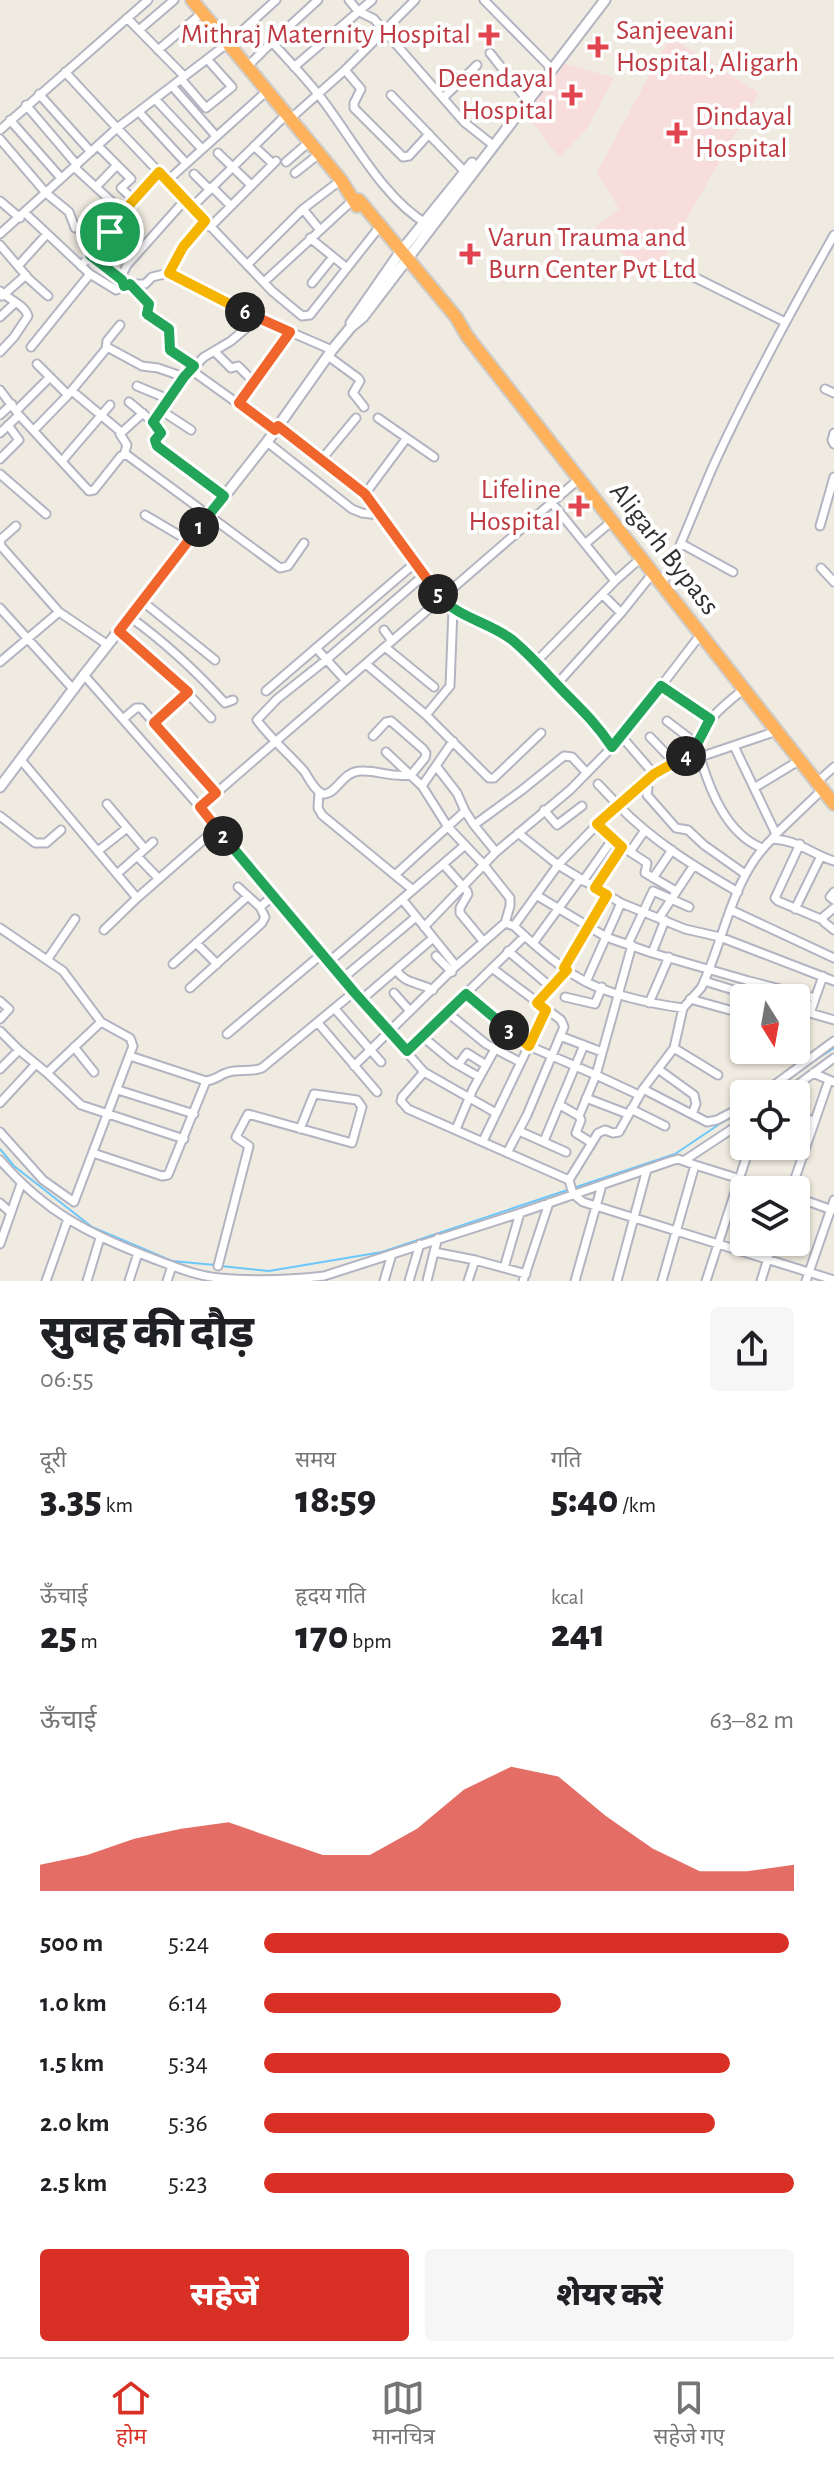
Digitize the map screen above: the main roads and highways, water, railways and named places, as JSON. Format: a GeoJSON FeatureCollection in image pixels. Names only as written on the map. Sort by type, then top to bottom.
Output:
{"type":"FeatureCollection","features":[{"type":"Feature","properties":{"kind":"highway","name":"Aligarh Bypass"},"geometry":{"type":"LineString","coordinates":[[198,5],[231,40],[267,91],[292,115],[309,142],[341,180],[355,204],[402,257]]}},
{"type":"Feature","properties":{"kind":"highway","name":"Aligarh Bypass"},"geometry":{"type":"LineString","coordinates":[[354,199],[359,200],[452,320],[457,322],[834,804]]}},
{"type":"Feature","properties":{"kind":"main road"},"geometry":{"type":"LineString","coordinates":[[491,144],[598,0]]}},
{"type":"Feature","properties":{"kind":"main road"},"geometry":{"type":"LineString","coordinates":[[2,780],[21,760],[267,442],[330,353],[363,317],[402,257],[605,0]]}},
{"type":"Feature","properties":{"kind":"waterway"},"geometry":{"type":"LineString","coordinates":[[798,1071],[834,1048]]}},
{"type":"Feature","properties":{"kind":"waterway"},"geometry":{"type":"LineString","coordinates":[[221,1266],[269,1271],[382,1252],[675,1154],[730,1117]]}},
{"type":"Feature","properties":{"kind":"waterway"},"geometry":{"type":"LineString","coordinates":[[0,1149],[14,1166],[92,1227],[172,1261],[215,1265]]}},
{"type":"Feature","properties":{"kind":"place","name":"Mithraj Maternity Hospital"},"geometry":{"type":"Point","coordinates":[489,35]}},
{"type":"Feature","properties":{"kind":"place","name":"Sanjeevani Hospital, Aligarh"},"geometry":{"type":"Point","coordinates":[598,47]}},
{"type":"Feature","properties":{"kind":"place","name":"Deendayal Hospital"},"geometry":{"type":"Point","coordinates":[572,95]}},
{"type":"Feature","properties":{"kind":"place","name":"Dindayal Hospital"},"geometry":{"type":"Point","coordinates":[677,133]}},
{"type":"Feature","properties":{"kind":"place","name":"Varun Trauma and Burn Center Pvt Ltd"},"geometry":{"type":"Point","coordinates":[470,254]}},
{"type":"Feature","properties":{"kind":"place","name":"Lifeline Hospital"},"geometry":{"type":"Point","coordinates":[579,506]}}]}
